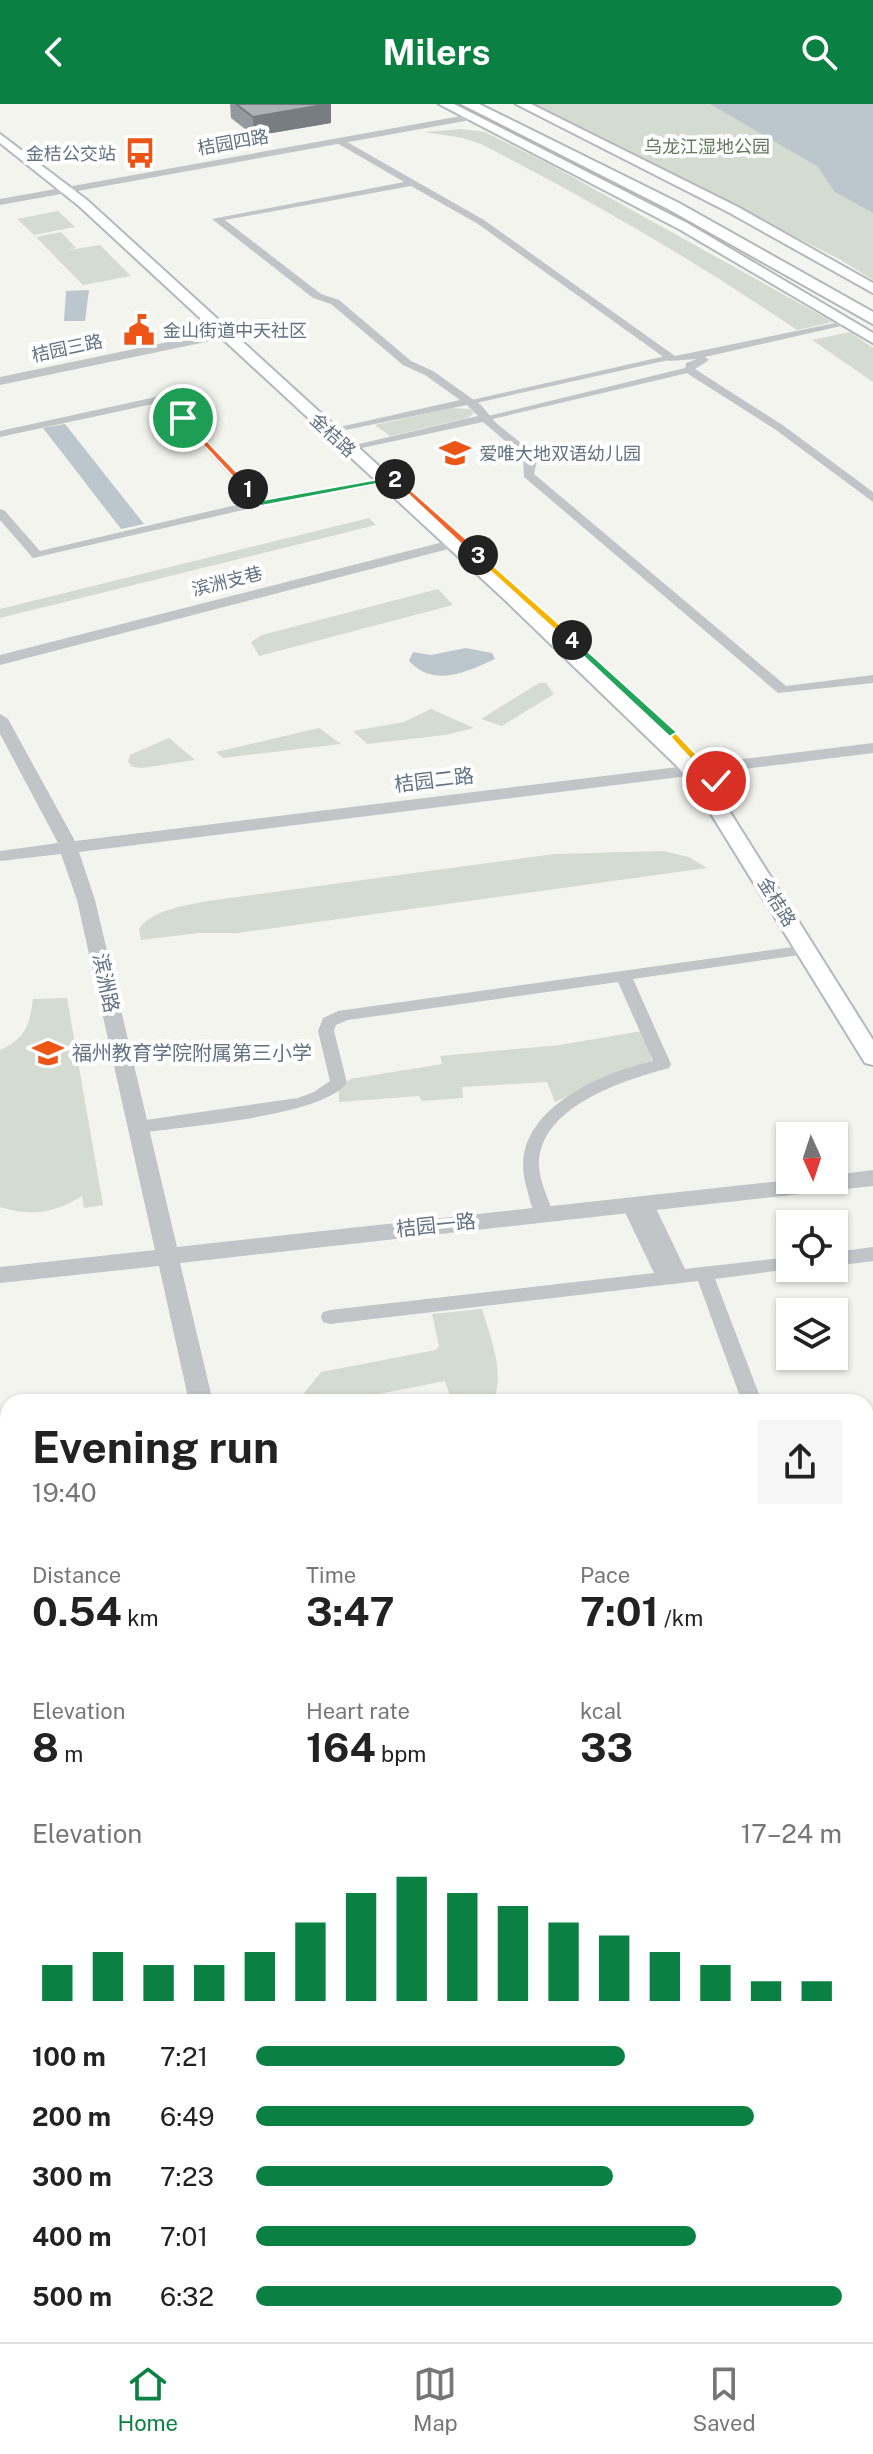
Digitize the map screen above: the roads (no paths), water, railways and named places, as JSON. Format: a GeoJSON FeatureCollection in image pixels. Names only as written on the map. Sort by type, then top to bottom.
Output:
{"type":"FeatureCollection","features":[{"type":"Feature","properties":{"kind":"highway"},"geometry":{"type":"LineString","coordinates":[[494,104],[726,219],[873,303]]}},
{"type":"Feature","properties":{"kind":"highway"},"geometry":{"type":"LineString","coordinates":[[470,110],[597,165],[743,242],[873,319]]}},
{"type":"Feature","properties":{"kind":"main road"},"geometry":{"type":"LineString","coordinates":[[445,104],[470,110],[683,226],[873,339]]}},
{"type":"Feature","properties":{"kind":"main road"},"geometry":{"type":"LineString","coordinates":[[522,104],[721,203],[873,289]]}},
{"type":"Feature","properties":{"kind":"main road"},"geometry":{"type":"LineString","coordinates":[[0,129],[72,189]]}},
{"type":"Feature","properties":{"kind":"main road","name":"金桔路"},"geometry":{"type":"LineString","coordinates":[[0,137],[72,189],[696,766],[873,1058]]}},
{"type":"Feature","properties":{"kind":"main road"},"geometry":{"type":"LineString","coordinates":[[696,766],[873,1032]]}},
{"type":"Feature","properties":{"kind":"street","name":"桔园四路"},"geometry":{"type":"LineString","coordinates":[[0,202],[340,141],[470,110]]}},
{"type":"Feature","properties":{"kind":"street"},"geometry":{"type":"LineString","coordinates":[[340,141],[481,222],[670,357]]}},
{"type":"Feature","properties":{"kind":"street"},"geometry":{"type":"LineString","coordinates":[[412,183],[217,219],[308,289],[335,302],[407,363],[429,373],[477,407],[484,418],[528,454],[531,460],[528,475],[783,690],[873,679]]}},
{"type":"Feature","properties":{"kind":"street"},"geometry":{"type":"LineString","coordinates":[[336,430],[670,357],[687,358],[849,324]]}},
{"type":"Feature","properties":{"kind":"street"},"geometry":{"type":"LineString","coordinates":[[689,370],[693,363],[849,324]]}},
{"type":"Feature","properties":{"kind":"street","name":"桔园三路"},"geometry":{"type":"LineString","coordinates":[[0,381],[230,333]]}},
{"type":"Feature","properties":{"kind":"street"},"geometry":{"type":"LineString","coordinates":[[650,362],[668,375]]}},
{"type":"Feature","properties":{"kind":"street"},"geometry":{"type":"LineString","coordinates":[[354,447],[689,370],[800,443],[873,498]]}},
{"type":"Feature","properties":{"kind":"street"},"geometry":{"type":"LineString","coordinates":[[581,377],[599,391]]}},
{"type":"Feature","properties":{"kind":"street"},"geometry":{"type":"LineString","coordinates":[[514,391],[534,406]]}},
{"type":"Feature","properties":{"kind":"street"},"geometry":{"type":"LineString","coordinates":[[0,434],[165,398],[261,503]]}},
{"type":"Feature","properties":{"kind":"street"},"geometry":{"type":"LineString","coordinates":[[0,513],[37,555],[261,503],[390,480]]}},
{"type":"Feature","properties":{"kind":"street","name":"滨洲支巷"},"geometry":{"type":"LineString","coordinates":[[0,660],[457,542]]}},
{"type":"Feature","properties":{"kind":"street","name":"滨洲路"},"geometry":{"type":"LineString","coordinates":[[5,737],[67,843],[86,900],[199,1394]]}},
{"type":"Feature","properties":{"kind":"street","name":"桔园二路"},"geometry":{"type":"LineString","coordinates":[[0,856],[67,843],[873,742]]}},
{"type":"Feature","properties":{"kind":"street","name":"桔园二路"},"geometry":{"type":"LineString","coordinates":[[696,766],[873,748]]}},
{"type":"Feature","properties":{"kind":"street","name":"桔园二路"},"geometry":{"type":"LineString","coordinates":[[0,846],[67,843]]}},
{"type":"Feature","properties":{"kind":"street"},"geometry":{"type":"LineString","coordinates":[[139,1127],[300,1103],[320,1096],[339,1083],[326,1031],[329,1022],[344,1015],[807,950]]}},
{"type":"Feature","properties":{"kind":"street"},"geometry":{"type":"LineString","coordinates":[[544,1213],[531,1162],[541,1136],[554,1117],[577,1098],[635,1071],[663,1064],[623,975]]}},
{"type":"Feature","properties":{"kind":"street","name":"桔园一路"},"geometry":{"type":"LineString","coordinates":[[0,1275],[873,1178]]}},
{"type":"Feature","properties":{"kind":"street"},"geometry":{"type":"LineString","coordinates":[[637,1203],[673,1278]]}},
{"type":"Feature","properties":{"kind":"street"},"geometry":{"type":"LineString","coordinates":[[848,1257],[873,1254]]}},
{"type":"Feature","properties":{"kind":"street"},"geometry":{"type":"LineString","coordinates":[[330,1317],[776,1266]]}},
{"type":"Feature","properties":{"kind":"street"},"geometry":{"type":"LineString","coordinates":[[704,1274],[749,1394]]}},
{"type":"Feature","properties":{"kind":"place","name":"金桔公交站"},"geometry":{"type":"Point","coordinates":[140,153]}},
{"type":"Feature","properties":{"kind":"place","name":"金山街道中天社区"},"geometry":{"type":"Point","coordinates":[139,330]}},
{"type":"Feature","properties":{"kind":"place","name":"爱唯大地双语幼儿园"},"geometry":{"type":"Point","coordinates":[455,453]}},
{"type":"Feature","properties":{"kind":"place","name":"福州教育学院附属第三小学"},"geometry":{"type":"Point","coordinates":[48,1053]}},
{"type":"Feature","properties":{"kind":"park label","name":"乌龙江湿地公园"},"geometry":{"type":"Point","coordinates":[707,146]}}]}
